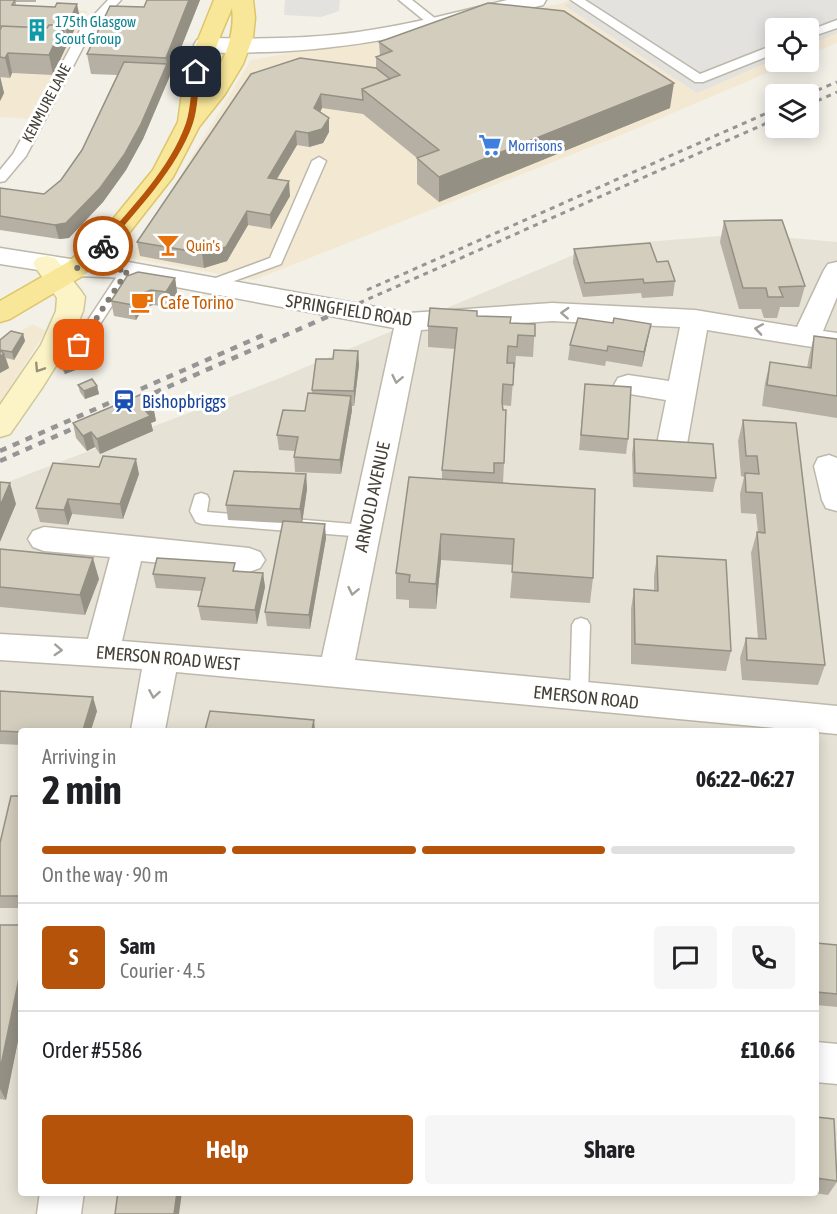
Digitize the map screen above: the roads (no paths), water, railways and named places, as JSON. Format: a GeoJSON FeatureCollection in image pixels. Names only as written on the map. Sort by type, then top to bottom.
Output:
{"type":"FeatureCollection","features":[{"type":"Feature","properties":{"kind":"main road"},"geometry":{"type":"LineString","coordinates":[[189,124],[195,84],[205,45],[225,0]]}},
{"type":"Feature","properties":{"kind":"main road"},"geometry":{"type":"LineString","coordinates":[[0,312],[61,270],[109,241],[164,172],[189,124],[212,98],[241,46],[245,22],[242,0]]}},
{"type":"Feature","properties":{"kind":"street"},"geometry":{"type":"LineString","coordinates":[[205,45],[280,46],[356,39],[535,0]]}},
{"type":"Feature","properties":{"kind":"street","name":"SPRINGFIELD ROAD"},"geometry":{"type":"LineString","coordinates":[[0,256],[61,270],[128,270],[409,322],[552,312],[695,319],[837,342]]}},
{"type":"Feature","properties":{"kind":"street"},"geometry":{"type":"LineString","coordinates":[[0,426],[55,344],[70,315],[71,297],[61,270]]}},
{"type":"Feature","properties":{"kind":"street"},"geometry":{"type":"LineString","coordinates":[[807,336],[828,284],[837,270]]}},
{"type":"Feature","properties":{"kind":"street"},"geometry":{"type":"LineString","coordinates":[[672,444],[695,319]]}},
{"type":"Feature","properties":{"kind":"street","name":"ARNOLD AVENUE"},"geometry":{"type":"LineString","coordinates":[[336,671],[409,322]]}},
{"type":"Feature","properties":{"kind":"street"},"geometry":{"type":"LineString","coordinates":[[628,385],[681,392]]}},
{"type":"Feature","properties":{"kind":"street"},"geometry":{"type":"LineString","coordinates":[[829,466],[837,500]]}},
{"type":"Feature","properties":{"kind":"street"},"geometry":{"type":"LineString","coordinates":[[44,539],[249,560]]}},
{"type":"Feature","properties":{"kind":"street"},"geometry":{"type":"LineString","coordinates":[[102,652],[128,548]]}},
{"type":"Feature","properties":{"kind":"street","name":"EMERSON ROAD WEST"},"geometry":{"type":"LineString","coordinates":[[0,647],[102,652],[336,671]]}},
{"type":"Feature","properties":{"kind":"street"},"geometry":{"type":"LineString","coordinates":[[147,728],[161,658]]}},
{"type":"Feature","properties":{"kind":"street","name":"EMERSON ROAD"},"geometry":{"type":"LineString","coordinates":[[336,671],[579,697],[837,720]]}},
{"type":"Feature","properties":{"kind":"street"},"geometry":{"type":"LineString","coordinates":[[819,1062],[837,1064]]}},
{"type":"Feature","properties":{"kind":"street"},"geometry":{"type":"LineString","coordinates":[[58,1214],[62,1196]]}},
{"type":"Feature","properties":{"kind":"lane","name":"KENMURE LANE"},"geometry":{"type":"LineString","coordinates":[[0,178],[19,156],[86,30],[115,0]]}},
{"type":"Feature","properties":{"kind":"lane"},"geometry":{"type":"LineString","coordinates":[[405,0],[435,23]]}},
{"type":"Feature","properties":{"kind":"lane"},"geometry":{"type":"LineString","coordinates":[[577,0],[699,79],[765,52]]}},
{"type":"Feature","properties":{"kind":"lane"},"geometry":{"type":"LineString","coordinates":[[819,31],[837,24]]}},
{"type":"Feature","properties":{"kind":"lane"},"geometry":{"type":"LineString","coordinates":[[207,286],[276,261],[319,161]]}},
{"type":"Feature","properties":{"kind":"lane"},"geometry":{"type":"LineString","coordinates":[[70,359],[128,270]]}},
{"type":"Feature","properties":{"kind":"lane"},"geometry":{"type":"LineString","coordinates":[[201,499],[198,510],[202,518],[365,531]]}},
{"type":"Feature","properties":{"kind":"lane"},"geometry":{"type":"LineString","coordinates":[[579,697],[580,626]]}},
{"type":"Feature","properties":{"kind":"railway"},"geometry":{"type":"LineString","coordinates":[[819,89],[837,82]]}},
{"type":"Feature","properties":{"kind":"railway"},"geometry":{"type":"LineString","coordinates":[[819,100],[837,92]]}},
{"type":"Feature","properties":{"kind":"railway"},"geometry":{"type":"LineString","coordinates":[[367,290],[765,114]]}},
{"type":"Feature","properties":{"kind":"railway"},"geometry":{"type":"LineString","coordinates":[[341,311],[765,124]]}},
{"type":"Feature","properties":{"kind":"railway"},"geometry":{"type":"LineString","coordinates":[[129,404],[345,309]]}},
{"type":"Feature","properties":{"kind":"railway"},"geometry":{"type":"LineString","coordinates":[[0,451],[268,333]]}},
{"type":"Feature","properties":{"kind":"railway"},"geometry":{"type":"LineString","coordinates":[[0,461],[90,421]]}},
{"type":"Feature","properties":{"kind":"place","name":"175th Glasgow Scout Group"},"geometry":{"type":"Point","coordinates":[37,30]}},
{"type":"Feature","properties":{"kind":"place","name":"Morrisons"},"geometry":{"type":"Point","coordinates":[490,145]}},
{"type":"Feature","properties":{"kind":"place","name":"Quin's"},"geometry":{"type":"Point","coordinates":[168,245]}},
{"type":"Feature","properties":{"kind":"place","name":"Cafe Torino"},"geometry":{"type":"Point","coordinates":[142,302]}},
{"type":"Feature","properties":{"kind":"place","name":"Bishopbriggs"},"geometry":{"type":"Point","coordinates":[124,401]}}]}
